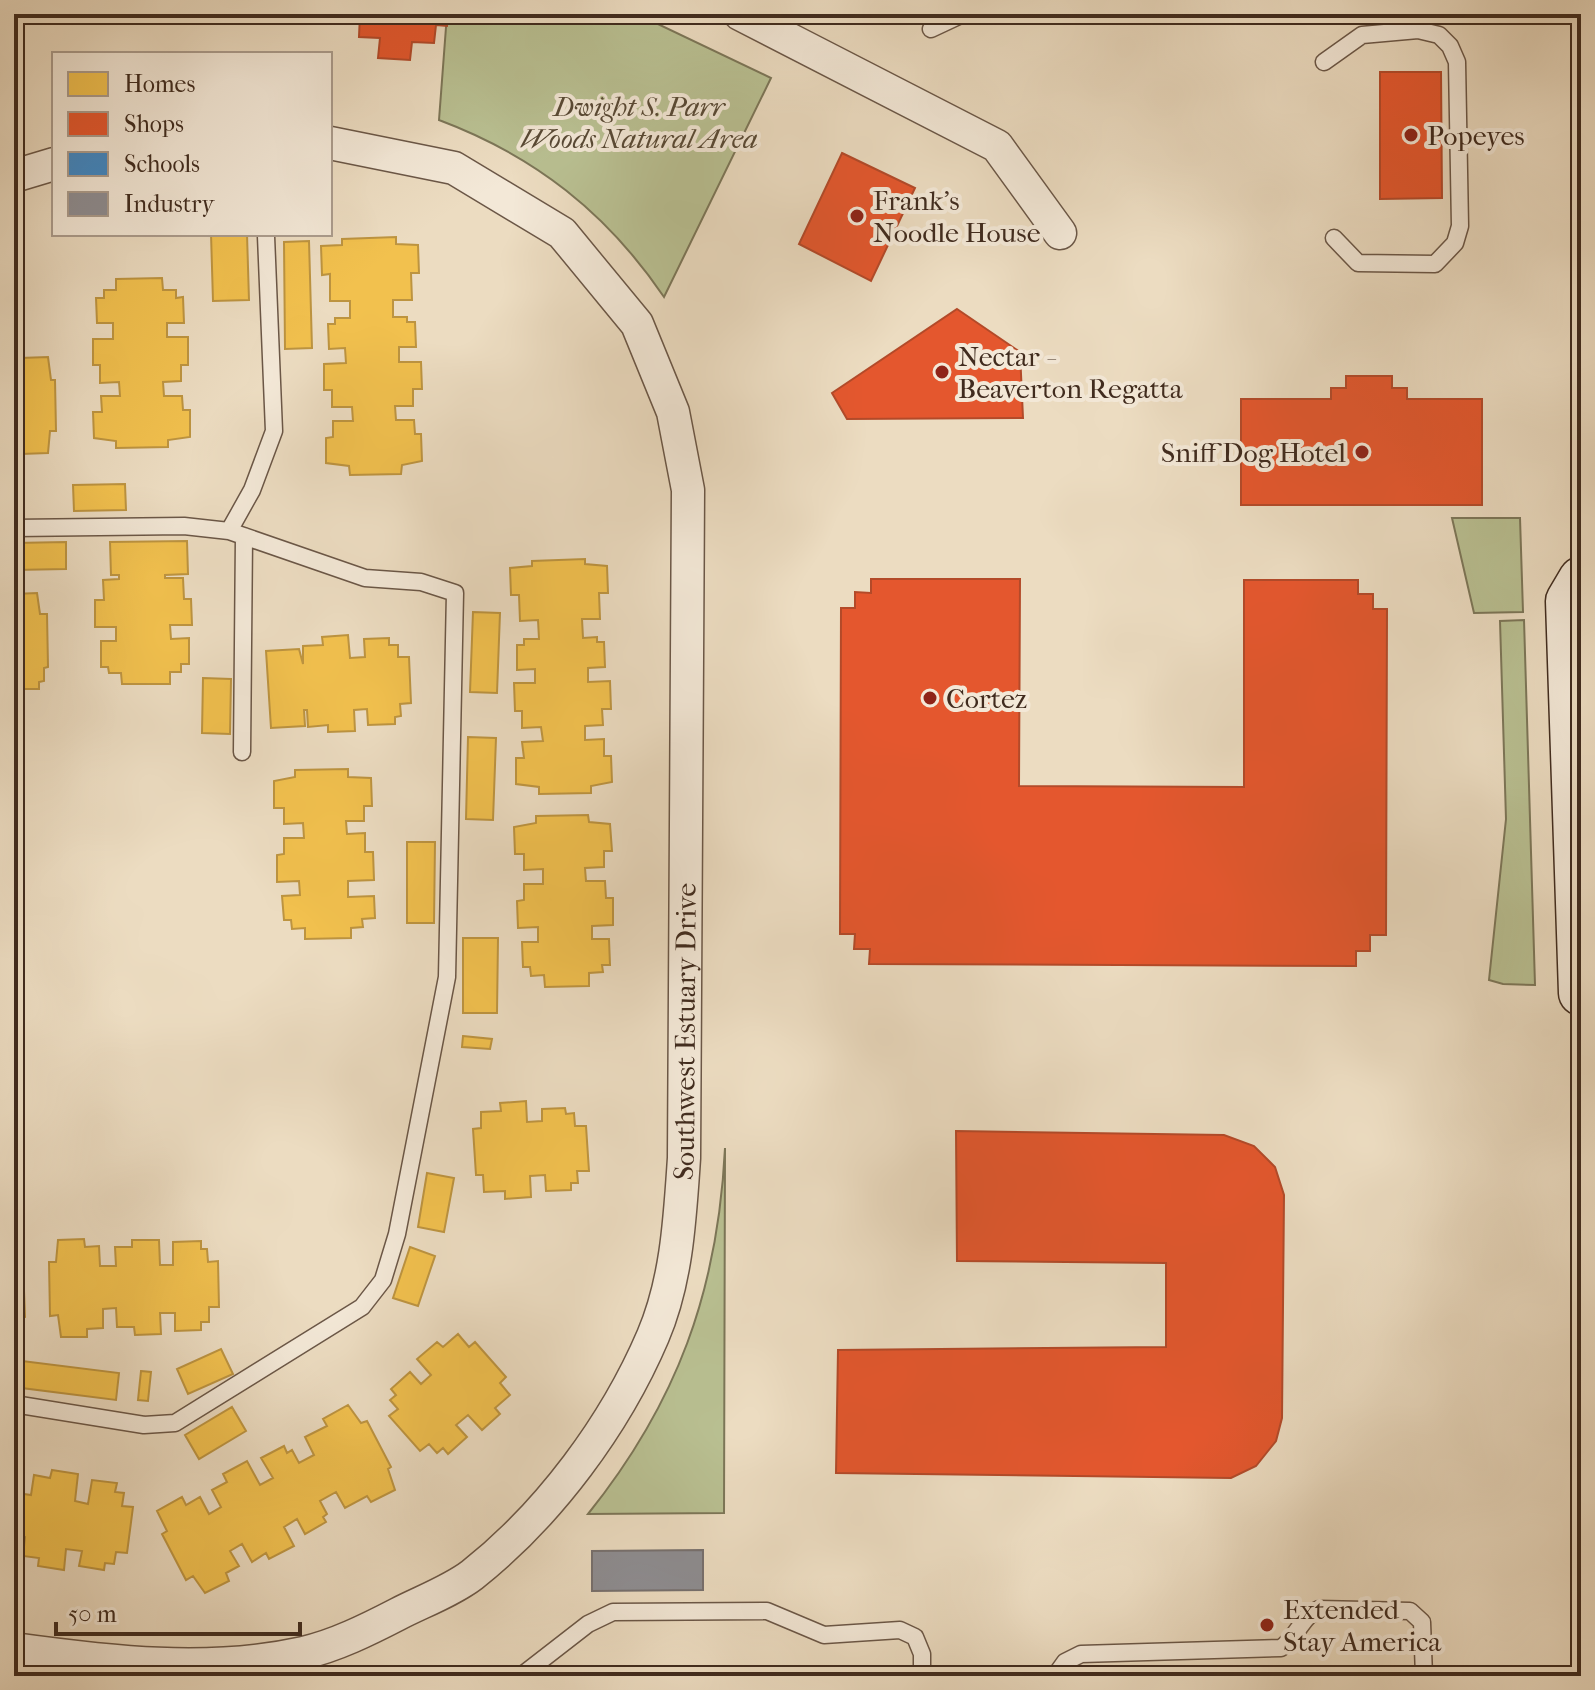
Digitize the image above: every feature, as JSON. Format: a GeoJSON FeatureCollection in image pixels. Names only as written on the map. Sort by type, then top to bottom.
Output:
{"type":"FeatureCollection","features":[{"type":"Feature","properties":{"kind":"main road"},"geometry":{"type":"LineString","coordinates":[[1581,579],[1568,601],[1581,993]]}},
{"type":"Feature","properties":{"kind":"street"},"geometry":{"type":"LineString","coordinates":[[740,14],[997,146],[1060,233]]}},
{"type":"Feature","properties":{"kind":"street","name":"Southwest Estuary Drive"},"geometry":{"type":"LineString","coordinates":[[14,1649],[125,1664],[237,1662],[308,1665],[470,1577],[515,1535],[558,1487],[604,1427],[654,1334],[677,1247],[684,1158],[688,490],[673,412],[637,324],[562,233],[454,168],[332,143]]}},
{"type":"Feature","properties":{"kind":"street"},"geometry":{"type":"LineString","coordinates":[[14,176],[52,165]]}},
{"type":"Feature","properties":{"kind":"lane"},"geometry":{"type":"LineString","coordinates":[[931,29],[963,14]]}},
{"type":"Feature","properties":{"kind":"lane"},"geometry":{"type":"LineString","coordinates":[[1324,62],[1362,35],[1418,30],[1439,35],[1457,62],[1460,226],[1455,243],[1435,264],[1358,263],[1334,238]]}},
{"type":"Feature","properties":{"kind":"lane"},"geometry":{"type":"LineString","coordinates":[[242,752],[237,534],[274,431],[266,236]]}},
{"type":"Feature","properties":{"kind":"lane"},"geometry":{"type":"LineString","coordinates":[[14,528],[184,526],[237,534],[365,578],[421,582],[455,593],[447,977],[397,1234],[383,1280],[362,1307],[175,1423],[144,1425],[14,1404]]}},
{"type":"Feature","properties":{"kind":"lane"},"geometry":{"type":"LineString","coordinates":[[1055,1676],[1065,1662],[1081,1654],[1281,1648],[1292,1641],[1310,1613],[1319,1609],[1410,1611],[1417,1614],[1422,1622],[1424,1676]]}},
{"type":"Feature","properties":{"kind":"lane"},"geometry":{"type":"LineString","coordinates":[[521,1676],[588,1624],[613,1612],[767,1611],[824,1635],[900,1630],[915,1637],[922,1654],[922,1676]]}},
{"type":"Feature","properties":{"kind":"green space","name":"Dwight S. Parr Woods Natural Area"},"geometry":{"type":"Polygon","coordinates":[[[447,14],[637,14],[771,78],[664,297],[618,239],[566,190],[507,151],[439,120],[447,14]]]}},
{"type":"Feature","properties":{"kind":"green space"},"geometry":{"type":"Polygon","coordinates":[[[1452,518],[1520,518],[1523,612],[1474,613],[1452,518]]]}},
{"type":"Feature","properties":{"kind":"green space"},"geometry":{"type":"Polygon","coordinates":[[[1524,620],[1535,985],[1503,984],[1489,980],[1506,819],[1500,621],[1524,620]]]}},
{"type":"Feature","properties":{"kind":"green space"},"geometry":{"type":"Polygon","coordinates":[[[725,1148],[724,1513],[588,1514],[646,1430],[669,1387],[687,1343],[713,1250],[725,1148]]]}},
{"type":"Feature","properties":{"kind":"building: Homes"},"geometry":{"type":"Polygon","coordinates":[[[211,236],[247,236],[249,300],[213,301],[211,236]]]}},
{"type":"Feature","properties":{"kind":"building: Homes"},"geometry":{"type":"Polygon","coordinates":[[[396,237],[396,244],[418,245],[419,273],[411,273],[412,300],[393,300],[393,317],[407,317],[407,322],[415,322],[416,347],[399,347],[399,362],[421,362],[422,389],[413,389],[413,406],[395,406],[396,420],[414,420],[415,434],[421,434],[422,461],[402,465],[401,474],[350,475],[349,466],[326,463],[326,438],[333,437],[333,421],[353,421],[352,407],[332,407],[332,390],[324,390],[324,364],[346,363],[345,348],[329,349],[328,324],[335,324],[335,318],[350,318],[350,301],[330,301],[330,274],[322,275],[321,246],[342,245],[342,239],[396,237]]]}},
{"type":"Feature","properties":{"kind":"building: Homes"},"geometry":{"type":"Polygon","coordinates":[[[309,241],[312,348],[285,349],[284,242],[309,241]]]}},
{"type":"Feature","properties":{"kind":"building: Homes"},"geometry":{"type":"Polygon","coordinates":[[[162,278],[163,290],[176,290],[176,298],[183,297],[184,323],[167,323],[167,337],[188,337],[188,365],[181,365],[181,381],[163,382],[164,396],[182,396],[183,410],[190,410],[190,437],[168,440],[168,447],[116,448],[116,441],[94,438],[93,412],[102,412],[101,396],[120,396],[119,382],[100,383],[100,365],[93,365],[93,339],[113,339],[113,323],[97,323],[96,298],[104,298],[104,290],[116,290],[116,279],[162,278]]]}},
{"type":"Feature","properties":{"kind":"building: Homes"},"geometry":{"type":"Polygon","coordinates":[[[48,357],[51,380],[55,380],[56,431],[50,431],[48,453],[21,454],[20,445],[14,445],[14,366],[20,366],[20,358],[48,357]]]}},
{"type":"Feature","properties":{"kind":"building: Homes"},"geometry":{"type":"Polygon","coordinates":[[[125,484],[126,510],[74,511],[73,485],[125,484]]]}},
{"type":"Feature","properties":{"kind":"building: Homes"},"geometry":{"type":"Polygon","coordinates":[[[187,541],[188,574],[165,575],[165,578],[183,578],[184,599],[191,599],[192,625],[170,625],[171,639],[189,638],[189,664],[181,664],[181,672],[170,672],[170,684],[122,684],[121,673],[109,673],[108,667],[101,667],[101,641],[116,641],[116,627],[95,627],[95,600],[104,600],[103,580],[119,579],[119,575],[111,575],[110,542],[187,541]]]}},
{"type":"Feature","properties":{"kind":"building: Homes"},"geometry":{"type":"Polygon","coordinates":[[[66,542],[66,569],[14,570],[14,543],[66,542]]]}},
{"type":"Feature","properties":{"kind":"building: Homes"},"geometry":{"type":"Polygon","coordinates":[[[585,559],[585,564],[607,566],[608,593],[599,593],[600,619],[582,619],[583,638],[597,637],[597,642],[604,642],[605,667],[588,668],[588,682],[610,681],[611,709],[602,709],[603,725],[585,726],[585,740],[604,739],[604,756],[611,756],[612,782],[591,786],[591,793],[539,794],[539,787],[516,784],[516,758],[524,758],[522,742],[543,741],[541,727],[522,728],[522,711],[515,711],[514,683],[535,683],[535,669],[517,670],[517,645],[524,645],[524,639],[539,639],[538,620],[520,621],[519,595],[511,595],[510,568],[532,566],[532,561],[585,559]]]}},
{"type":"Feature","properties":{"kind":"building: Homes"},"geometry":{"type":"Polygon","coordinates":[[[37,593],[40,614],[47,614],[48,667],[44,668],[44,681],[39,682],[39,689],[14,689],[14,594],[37,593]]]}},
{"type":"Feature","properties":{"kind":"building: Homes"},"geometry":{"type":"Polygon","coordinates":[[[473,612],[500,613],[497,693],[470,692],[473,612]]]}},
{"type":"Feature","properties":{"kind":"building: Homes"},"geometry":{"type":"Polygon","coordinates":[[[348,635],[350,658],[365,657],[364,639],[389,638],[389,645],[398,645],[398,657],[409,657],[411,703],[400,704],[401,716],[395,717],[395,724],[368,725],[367,709],[354,710],[355,731],[328,732],[328,725],[308,727],[307,710],[304,710],[305,726],[271,728],[266,651],[299,649],[303,664],[303,646],[323,645],[322,637],[348,635]]]}},
{"type":"Feature","properties":{"kind":"building: Homes"},"geometry":{"type":"Polygon","coordinates":[[[203,678],[231,679],[230,734],[202,733],[203,678]]]}},
{"type":"Feature","properties":{"kind":"building: Homes"},"geometry":{"type":"Polygon","coordinates":[[[468,737],[496,738],[493,820],[466,819],[468,737]]]}},
{"type":"Feature","properties":{"kind":"building: Homes"},"geometry":{"type":"Polygon","coordinates":[[[348,769],[348,777],[371,778],[372,806],[364,806],[364,821],[346,821],[347,834],[365,833],[365,852],[373,852],[374,880],[348,881],[348,897],[374,896],[375,918],[362,919],[363,927],[351,928],[351,938],[305,939],[305,928],[292,929],[291,920],[284,920],[282,896],[300,895],[299,881],[277,882],[277,855],[284,854],[284,838],[304,838],[303,823],[284,824],[284,808],[274,808],[274,781],[295,777],[295,770],[348,769]]]}},
{"type":"Feature","properties":{"kind":"building: Homes"},"geometry":{"type":"Polygon","coordinates":[[[588,815],[589,822],[610,824],[612,851],[604,851],[604,867],[585,868],[586,881],[605,881],[606,898],[613,898],[613,925],[592,926],[592,939],[609,939],[610,965],[602,965],[603,972],[589,973],[589,986],[545,987],[544,975],[531,976],[530,967],[523,967],[522,942],[538,942],[538,927],[518,928],[517,901],[524,900],[524,884],[543,884],[543,869],[524,870],[524,854],[515,854],[514,827],[536,823],[536,816],[588,815]]]}},
{"type":"Feature","properties":{"kind":"building: Homes"},"geometry":{"type":"Polygon","coordinates":[[[407,842],[435,842],[434,923],[407,923],[407,842]]]}},
{"type":"Feature","properties":{"kind":"building: Homes"},"geometry":{"type":"Polygon","coordinates":[[[463,938],[498,938],[497,1013],[463,1013],[463,938]]]}},
{"type":"Feature","properties":{"kind":"building: Homes"},"geometry":{"type":"Polygon","coordinates":[[[463,1036],[492,1039],[490,1049],[462,1047],[463,1036]]]}},
{"type":"Feature","properties":{"kind":"building: Homes"},"geometry":{"type":"Polygon","coordinates":[[[526,1101],[527,1122],[542,1121],[542,1109],[565,1108],[566,1114],[574,1113],[575,1126],[586,1126],[589,1171],[577,1171],[578,1183],[571,1183],[571,1190],[546,1191],[545,1175],[530,1176],[531,1197],[505,1199],[505,1191],[484,1192],[483,1175],[476,1175],[473,1129],[481,1128],[481,1112],[501,1111],[500,1103],[526,1101]]]}},
{"type":"Feature","properties":{"kind":"building: Homes"},"geometry":{"type":"Polygon","coordinates":[[[427,1173],[454,1178],[444,1232],[418,1227],[427,1173]]]}},
{"type":"Feature","properties":{"kind":"building: Homes"},"geometry":{"type":"Polygon","coordinates":[[[14,1217],[23,1217],[23,1243],[15,1243],[14,1261],[14,1217]]]}},
{"type":"Feature","properties":{"kind":"building: Homes"},"geometry":{"type":"Polygon","coordinates":[[[84,1239],[85,1247],[99,1246],[100,1266],[116,1266],[115,1247],[132,1247],[132,1240],[159,1240],[160,1265],[173,1265],[173,1242],[201,1241],[201,1249],[207,1249],[208,1262],[218,1261],[219,1307],[209,1307],[209,1322],[201,1322],[201,1330],[175,1331],[175,1313],[160,1313],[161,1334],[135,1335],[134,1327],[117,1327],[116,1308],[103,1309],[103,1328],[87,1329],[87,1337],[61,1337],[58,1315],[50,1316],[49,1262],[56,1262],[58,1240],[84,1239]]]}},
{"type":"Feature","properties":{"kind":"building: Homes"},"geometry":{"type":"Polygon","coordinates":[[[410,1247],[435,1256],[418,1306],[393,1298],[410,1247]]]}},
{"type":"Feature","properties":{"kind":"building: Homes"},"geometry":{"type":"Polygon","coordinates":[[[14,1275],[17,1291],[24,1291],[25,1317],[18,1319],[14,1319],[14,1275]]]}},
{"type":"Feature","properties":{"kind":"building: Homes"},"geometry":{"type":"Polygon","coordinates":[[[458,1334],[469,1347],[475,1342],[506,1377],[500,1383],[510,1395],[495,1408],[500,1414],[482,1430],[468,1415],[456,1425],[467,1437],[448,1454],[443,1448],[437,1453],[429,1444],[420,1451],[389,1416],[398,1409],[390,1400],[396,1395],[391,1389],[410,1372],[421,1384],[431,1375],[417,1359],[437,1342],[443,1347],[458,1334]]]}},
{"type":"Feature","properties":{"kind":"building: Homes"},"geometry":{"type":"Polygon","coordinates":[[[221,1349],[233,1374],[188,1394],[177,1369],[221,1349]]]}},
{"type":"Feature","properties":{"kind":"building: Homes"},"geometry":{"type":"Polygon","coordinates":[[[14,1360],[119,1373],[116,1400],[14,1387],[14,1360]]]}},
{"type":"Feature","properties":{"kind":"building: Homes"},"geometry":{"type":"Polygon","coordinates":[[[141,1371],[151,1372],[148,1401],[138,1400],[141,1371]]]}},
{"type":"Feature","properties":{"kind":"building: Homes"},"geometry":{"type":"Polygon","coordinates":[[[348,1405],[361,1423],[367,1421],[391,1467],[388,1469],[395,1490],[371,1502],[367,1496],[345,1508],[336,1492],[320,1501],[327,1514],[323,1517],[326,1522],[305,1534],[297,1519],[284,1527],[294,1546],[269,1559],[266,1553],[252,1562],[242,1544],[230,1551],[239,1566],[226,1573],[229,1581],[205,1593],[193,1576],[186,1580],[162,1534],[167,1531],[157,1511],[182,1497],[186,1505],[200,1497],[209,1514],[221,1507],[212,1490],[227,1482],[223,1474],[247,1461],[260,1485],[273,1478],[261,1458],[284,1446],[287,1453],[292,1450],[299,1463],[314,1455],[305,1437],[327,1426],[323,1419],[348,1405]]]}},
{"type":"Feature","properties":{"kind":"building: Homes"},"geometry":{"type":"Polygon","coordinates":[[[232,1407],[246,1431],[199,1459],[185,1435],[232,1407]]]}},
{"type":"Feature","properties":{"kind":"building: Homes"},"geometry":{"type":"Polygon","coordinates":[[[52,1470],[78,1474],[75,1501],[88,1504],[92,1480],[117,1483],[115,1492],[124,1493],[122,1506],[133,1507],[127,1553],[116,1552],[114,1564],[105,1563],[104,1570],[79,1566],[82,1551],[66,1549],[64,1570],[38,1566],[39,1558],[23,1556],[25,1537],[14,1535],[14,1472],[20,1473],[17,1493],[31,1495],[34,1475],[50,1478],[52,1470]]]}},
{"type":"Feature","properties":{"kind":"building: Shops"},"geometry":{"type":"Polygon","coordinates":[[[360,14],[448,14],[447,26],[436,25],[434,43],[412,42],[410,60],[378,58],[380,38],[359,37],[360,14]]]}},
{"type":"Feature","properties":{"kind":"building: Shops","name":"Popeyes"},"geometry":{"type":"Polygon","coordinates":[[[1380,72],[1441,72],[1442,198],[1380,199],[1380,72]]]}},
{"type":"Feature","properties":{"kind":"building: Shops","name":"Frank's Noodle House"},"geometry":{"type":"Polygon","coordinates":[[[842,153],[915,188],[871,281],[799,244],[842,153]]]}},
{"type":"Feature","properties":{"kind":"building: Shops","name":"Nectar - Beaverton Regatta"},"geometry":{"type":"Polygon","coordinates":[[[957,309],[1020,352],[1023,418],[847,419],[832,393],[957,309]]]}},
{"type":"Feature","properties":{"kind":"building: Shops","name":"Sniff Dog Hotel"},"geometry":{"type":"Polygon","coordinates":[[[1346,376],[1392,376],[1392,388],[1407,388],[1407,399],[1482,399],[1482,505],[1241,505],[1241,399],[1331,399],[1331,388],[1346,388],[1346,376]]]}},
{"type":"Feature","properties":{"kind":"building: Shops","name":"Cortez"},"geometry":{"type":"Polygon","coordinates":[[[871,579],[1020,579],[1019,786],[1244,787],[1244,580],[1358,580],[1358,594],[1373,594],[1373,609],[1387,609],[1386,935],[1370,935],[1370,951],[1356,951],[1356,966],[869,964],[870,949],[854,949],[855,934],[840,934],[841,608],[855,608],[855,592],[871,593],[871,579]]]}},
{"type":"Feature","properties":{"kind":"building: Shops"},"geometry":{"type":"Polygon","coordinates":[[[956,1131],[1224,1135],[1254,1146],[1275,1167],[1284,1195],[1282,1418],[1276,1441],[1256,1466],[1231,1478],[836,1473],[838,1350],[1166,1347],[1166,1263],[957,1261],[956,1131]]]}},
{"type":"Feature","properties":{"kind":"building: Schools"},"geometry":{"type":"Polygon","coordinates":[[[14,14],[124,14],[124,18],[14,14]]]}},
{"type":"Feature","properties":{"kind":"building: Industry"},"geometry":{"type":"Polygon","coordinates":[[[703,1550],[703,1590],[592,1591],[592,1551],[703,1550]]]}},
{"type":"Feature","properties":{"kind":"place","name":"Popeyes"},"geometry":{"type":"Point","coordinates":[1411,135]}},
{"type":"Feature","properties":{"kind":"place","name":"Frank's Noodle House"},"geometry":{"type":"Point","coordinates":[857,216]}},
{"type":"Feature","properties":{"kind":"place","name":"Nectar - Beaverton Regatta"},"geometry":{"type":"Point","coordinates":[942,372]}},
{"type":"Feature","properties":{"kind":"place","name":"Sniff Dog Hotel"},"geometry":{"type":"Point","coordinates":[1362,452]}},
{"type":"Feature","properties":{"kind":"place","name":"Cortez"},"geometry":{"type":"Point","coordinates":[930,698]}},
{"type":"Feature","properties":{"kind":"place","name":"Extended Stay America"},"geometry":{"type":"Point","coordinates":[1267,1625]}}]}
